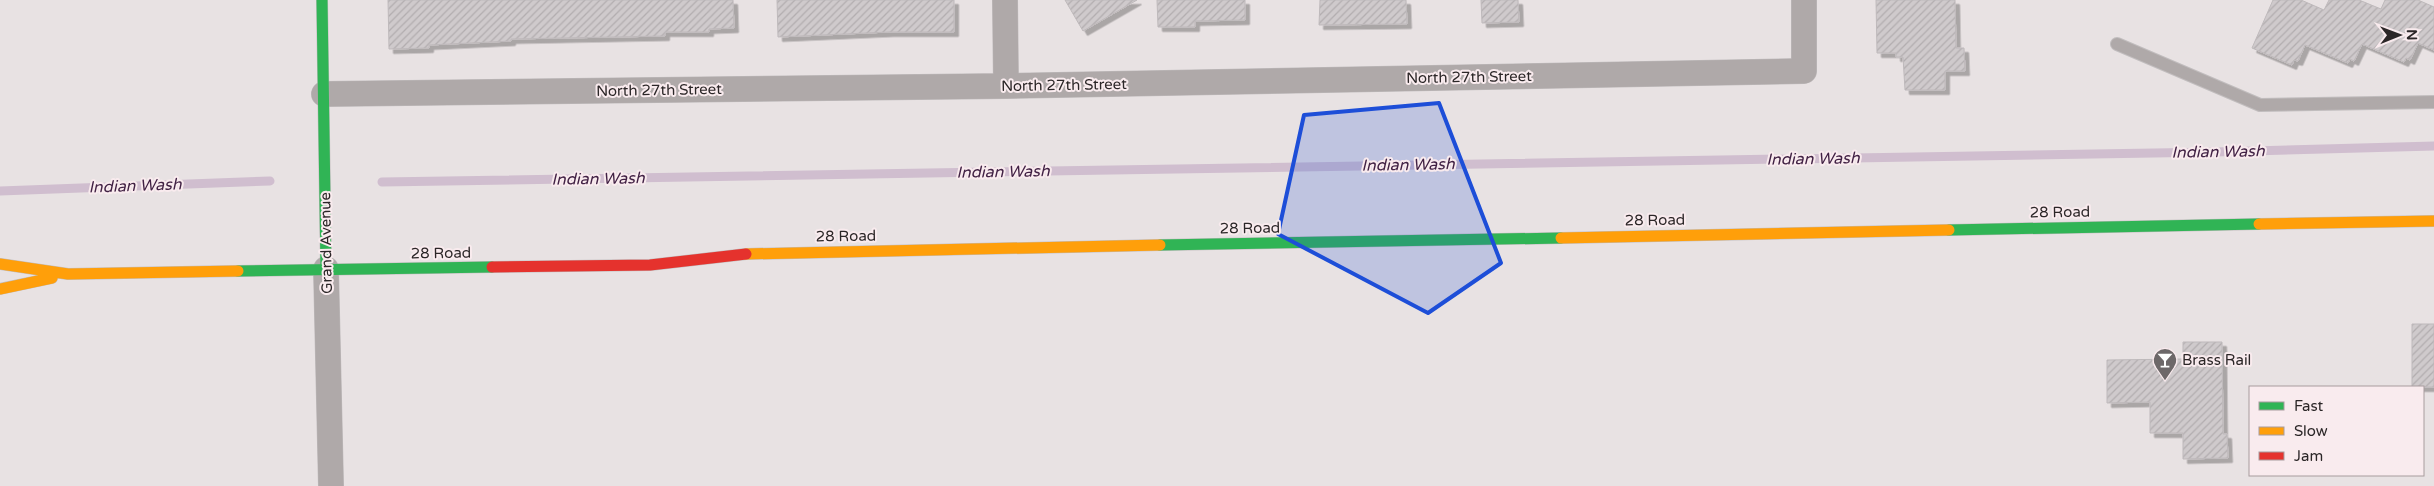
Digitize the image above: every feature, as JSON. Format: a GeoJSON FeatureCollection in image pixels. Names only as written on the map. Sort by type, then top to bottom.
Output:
{"type":"FeatureCollection","features":[{"type":"Feature","properties":{"kind":"main road","name":"Grand Avenue"},"geometry":{"type":"LineString","coordinates":[[322,0],[326,269]]}},
{"type":"Feature","properties":{"kind":"main road","name":"28 Road"},"geometry":{"type":"LineString","coordinates":[[0,264],[68,274],[650,265],[753,253],[2434,221]]}},
{"type":"Feature","properties":{"kind":"main road","name":"28 Road"},"geometry":{"type":"LineString","coordinates":[[0,289],[68,274]]}},
{"type":"Feature","properties":{"kind":"street"},"geometry":{"type":"LineString","coordinates":[[1005,0],[1006,86]]}},
{"type":"Feature","properties":{"kind":"street","name":"North 27th Street"},"geometry":{"type":"LineString","coordinates":[[324,94],[1006,86],[1804,71],[1804,0]]}},
{"type":"Feature","properties":{"kind":"street","name":"Grand Avenue"},"geometry":{"type":"LineString","coordinates":[[326,269],[331,486]]}},
{"type":"Feature","properties":{"kind":"lane"},"geometry":{"type":"LineString","coordinates":[[2117,44],[2260,105],[2434,102]]}},
{"type":"Feature","properties":{"kind":"highlighted area"},"geometry":{"type":"Polygon","coordinates":[[[1439,103],[1501,263],[1428,313],[1278,234],[1304,115],[1439,103]]]}},
{"type":"Feature","properties":{"kind":"building"},"geometry":{"type":"Polygon","coordinates":[[[388,0],[733,0],[734,28],[709,29],[709,32],[665,32],[665,36],[511,39],[511,41],[429,45],[429,48],[389,49],[388,0]]]}},
{"type":"Feature","properties":{"kind":"building"},"geometry":{"type":"Polygon","coordinates":[[[777,0],[954,0],[954,32],[889,32],[778,37],[777,0]]]}},
{"type":"Feature","properties":{"kind":"building"},"geometry":{"type":"Polygon","coordinates":[[[1065,0],[1137,0],[1083,31],[1065,0]]]}},
{"type":"Feature","properties":{"kind":"building"},"geometry":{"type":"Polygon","coordinates":[[[1157,0],[1245,0],[1245,20],[1195,21],[1195,27],[1158,27],[1157,0]]]}},
{"type":"Feature","properties":{"kind":"building"},"geometry":{"type":"Polygon","coordinates":[[[1320,0],[1406,0],[1407,24],[1319,25],[1320,0]]]}},
{"type":"Feature","properties":{"kind":"building"},"geometry":{"type":"Polygon","coordinates":[[[1481,0],[1518,0],[1519,22],[1482,23],[1481,0]]]}},
{"type":"Feature","properties":{"kind":"building"},"geometry":{"type":"Polygon","coordinates":[[[1876,0],[1955,0],[1956,48],[1964,48],[1965,71],[1945,71],[1945,90],[1905,90],[1903,57],[1896,57],[1896,53],[1877,53],[1876,0]]]}},
{"type":"Feature","properties":{"kind":"building"},"geometry":{"type":"Polygon","coordinates":[[[2273,0],[2301,0],[2324,10],[2329,0],[2359,0],[2381,9],[2385,0],[2418,0],[2434,7],[2434,50],[2418,43],[2410,60],[2406,58],[2404,62],[2362,44],[2354,61],[2350,59],[2348,63],[2305,45],[2298,61],[2294,60],[2292,65],[2252,48],[2273,0]]]}},
{"type":"Feature","properties":{"kind":"building"},"geometry":{"type":"Polygon","coordinates":[[[2412,324],[2434,324],[2434,387],[2412,386],[2412,324]]]}},
{"type":"Feature","properties":{"kind":"building","name":"Brass Rail"},"geometry":{"type":"Polygon","coordinates":[[[2183,342],[2222,342],[2223,434],[2227,434],[2228,458],[2183,459],[2183,433],[2150,433],[2150,402],[2107,403],[2107,360],[2183,359],[2183,342]]]}},
{"type":"Feature","properties":{"kind":"waterway","name":"Indian Wash"},"geometry":{"type":"LineString","coordinates":[[382,182],[2215,152],[2434,146]]}},
{"type":"Feature","properties":{"kind":"waterway","name":"Indian Wash"},"geometry":{"type":"LineString","coordinates":[[0,191],[270,181]]}},
{"type":"Feature","properties":{"kind":"traffic: fast"},"geometry":{"type":"LineString","coordinates":[[322,0],[326,269]]}},
{"type":"Feature","properties":{"kind":"traffic: fast"},"geometry":{"type":"LineString","coordinates":[[1949,230],[2259,224]]}},
{"type":"Feature","properties":{"kind":"traffic: fast"},"geometry":{"type":"LineString","coordinates":[[1160,245],[1561,238]]}},
{"type":"Feature","properties":{"kind":"traffic: fast"},"geometry":{"type":"LineString","coordinates":[[238,271],[492,267]]}},
{"type":"Feature","properties":{"kind":"traffic: slow"},"geometry":{"type":"LineString","coordinates":[[2259,224],[2434,221]]}},
{"type":"Feature","properties":{"kind":"traffic: slow"},"geometry":{"type":"LineString","coordinates":[[1561,238],[1949,230]]}},
{"type":"Feature","properties":{"kind":"traffic: slow"},"geometry":{"type":"LineString","coordinates":[[746,254],[1160,245]]}},
{"type":"Feature","properties":{"kind":"traffic: slow"},"geometry":{"type":"LineString","coordinates":[[0,264],[68,274],[238,271]]}},
{"type":"Feature","properties":{"kind":"traffic: slow"},"geometry":{"type":"LineString","coordinates":[[0,289],[52,278]]}},
{"type":"Feature","properties":{"kind":"traffic: jam"},"geometry":{"type":"LineString","coordinates":[[492,267],[650,265],[746,254]]}},
{"type":"Feature","properties":{"kind":"place","name":"Brass Rail"},"geometry":{"type":"Point","coordinates":[2165,381]}}]}
